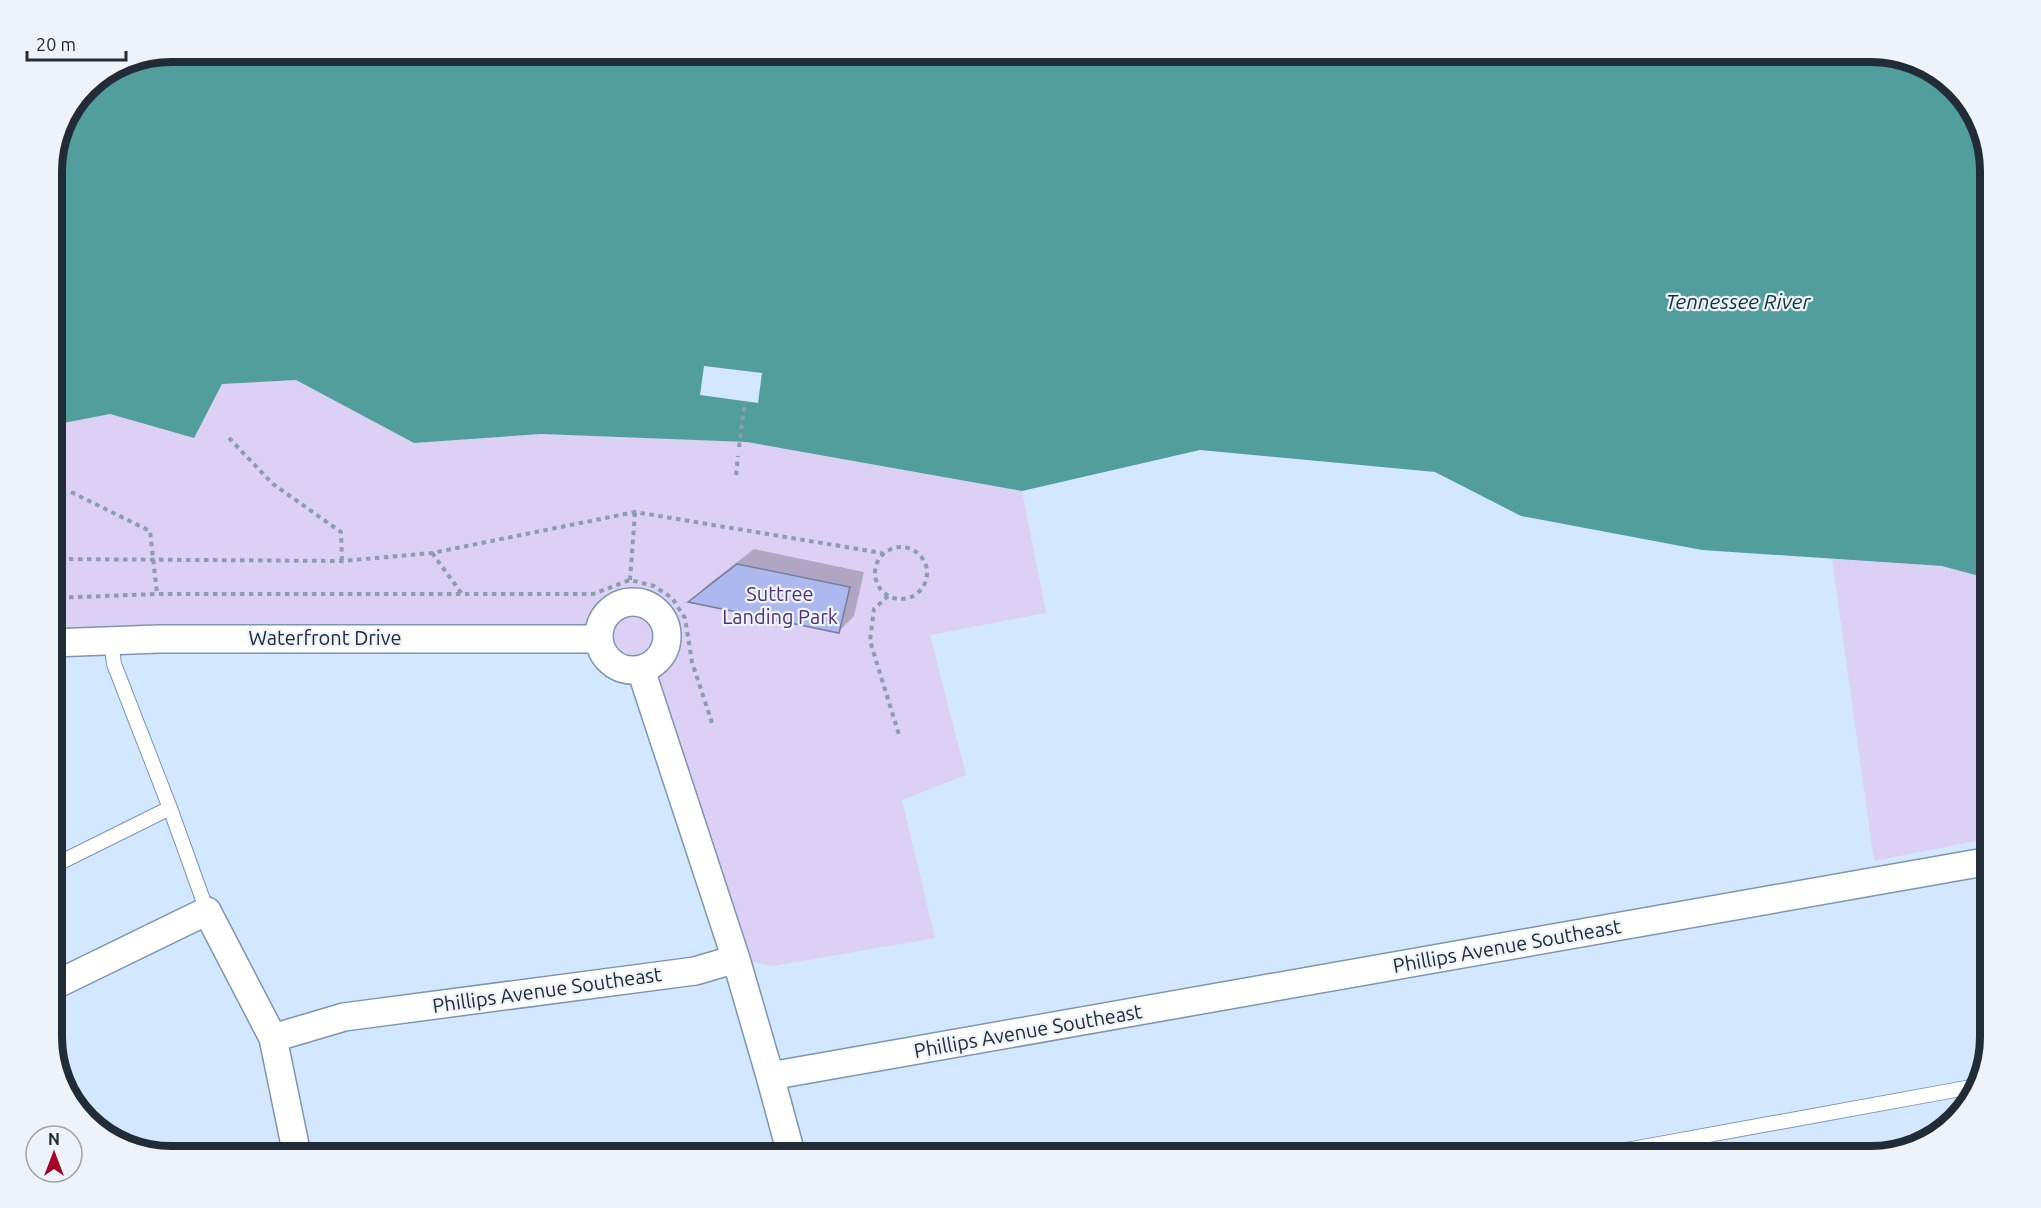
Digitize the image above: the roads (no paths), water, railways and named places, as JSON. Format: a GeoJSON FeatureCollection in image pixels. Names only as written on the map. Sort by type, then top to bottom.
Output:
{"type":"FeatureCollection","features":[{"type":"Feature","properties":{"kind":"street"},"geometry":{"type":"LineString","coordinates":[[636,602],[655,610],[662,618],[666,628],[665,650],[659,658],[641,670],[618,667],[608,660],[601,650],[598,639],[602,621],[614,608],[625,603],[636,602]]}},
{"type":"Feature","properties":{"kind":"street","name":"Waterfront Drive"},"geometry":{"type":"LineString","coordinates":[[62,642],[273,638],[598,639]]}},
{"type":"Feature","properties":{"kind":"street"},"geometry":{"type":"LineString","coordinates":[[641,670],[736,959],[789,1146]]}},
{"type":"Feature","properties":{"kind":"street","name":"Phillips Avenue Southeast"},"geometry":{"type":"LineString","coordinates":[[770,1076],[1980,863]]}},
{"type":"Feature","properties":{"kind":"street"},"geometry":{"type":"LineString","coordinates":[[62,982],[207,911],[273,1038],[295,1146]]}},
{"type":"Feature","properties":{"kind":"street","name":"Phillips Avenue Southeast"},"geometry":{"type":"LineString","coordinates":[[273,1038],[344,1017],[694,971],[736,959]]}},
{"type":"Feature","properties":{"kind":"lane"},"geometry":{"type":"LineString","coordinates":[[111,640],[114,664],[207,911]]}},
{"type":"Feature","properties":{"kind":"lane"},"geometry":{"type":"LineString","coordinates":[[62,862],[170,808]]}},
{"type":"Feature","properties":{"kind":"lane"},"geometry":{"type":"LineString","coordinates":[[1648,1146],[1967,1088]]}},
{"type":"Feature","properties":{"kind":"water","name":"Tennessee River"},"geometry":{"type":"Polygon","coordinates":[[[163,62],[1885,62],[1925,76],[1953,98],[1974,135],[1979,163],[1979,576],[1942,566],[1702,550],[1521,516],[1435,472],[1200,450],[1022,491],[747,442],[541,434],[414,443],[296,380],[222,384],[194,438],[110,414],[62,423],[62,156],[76,116],[98,88],[135,67],[163,62]]]}},
{"type":"Feature","properties":{"kind":"park label","name":"Suttree Landing Park"},"geometry":{"type":"Point","coordinates":[780,606]}}]}
